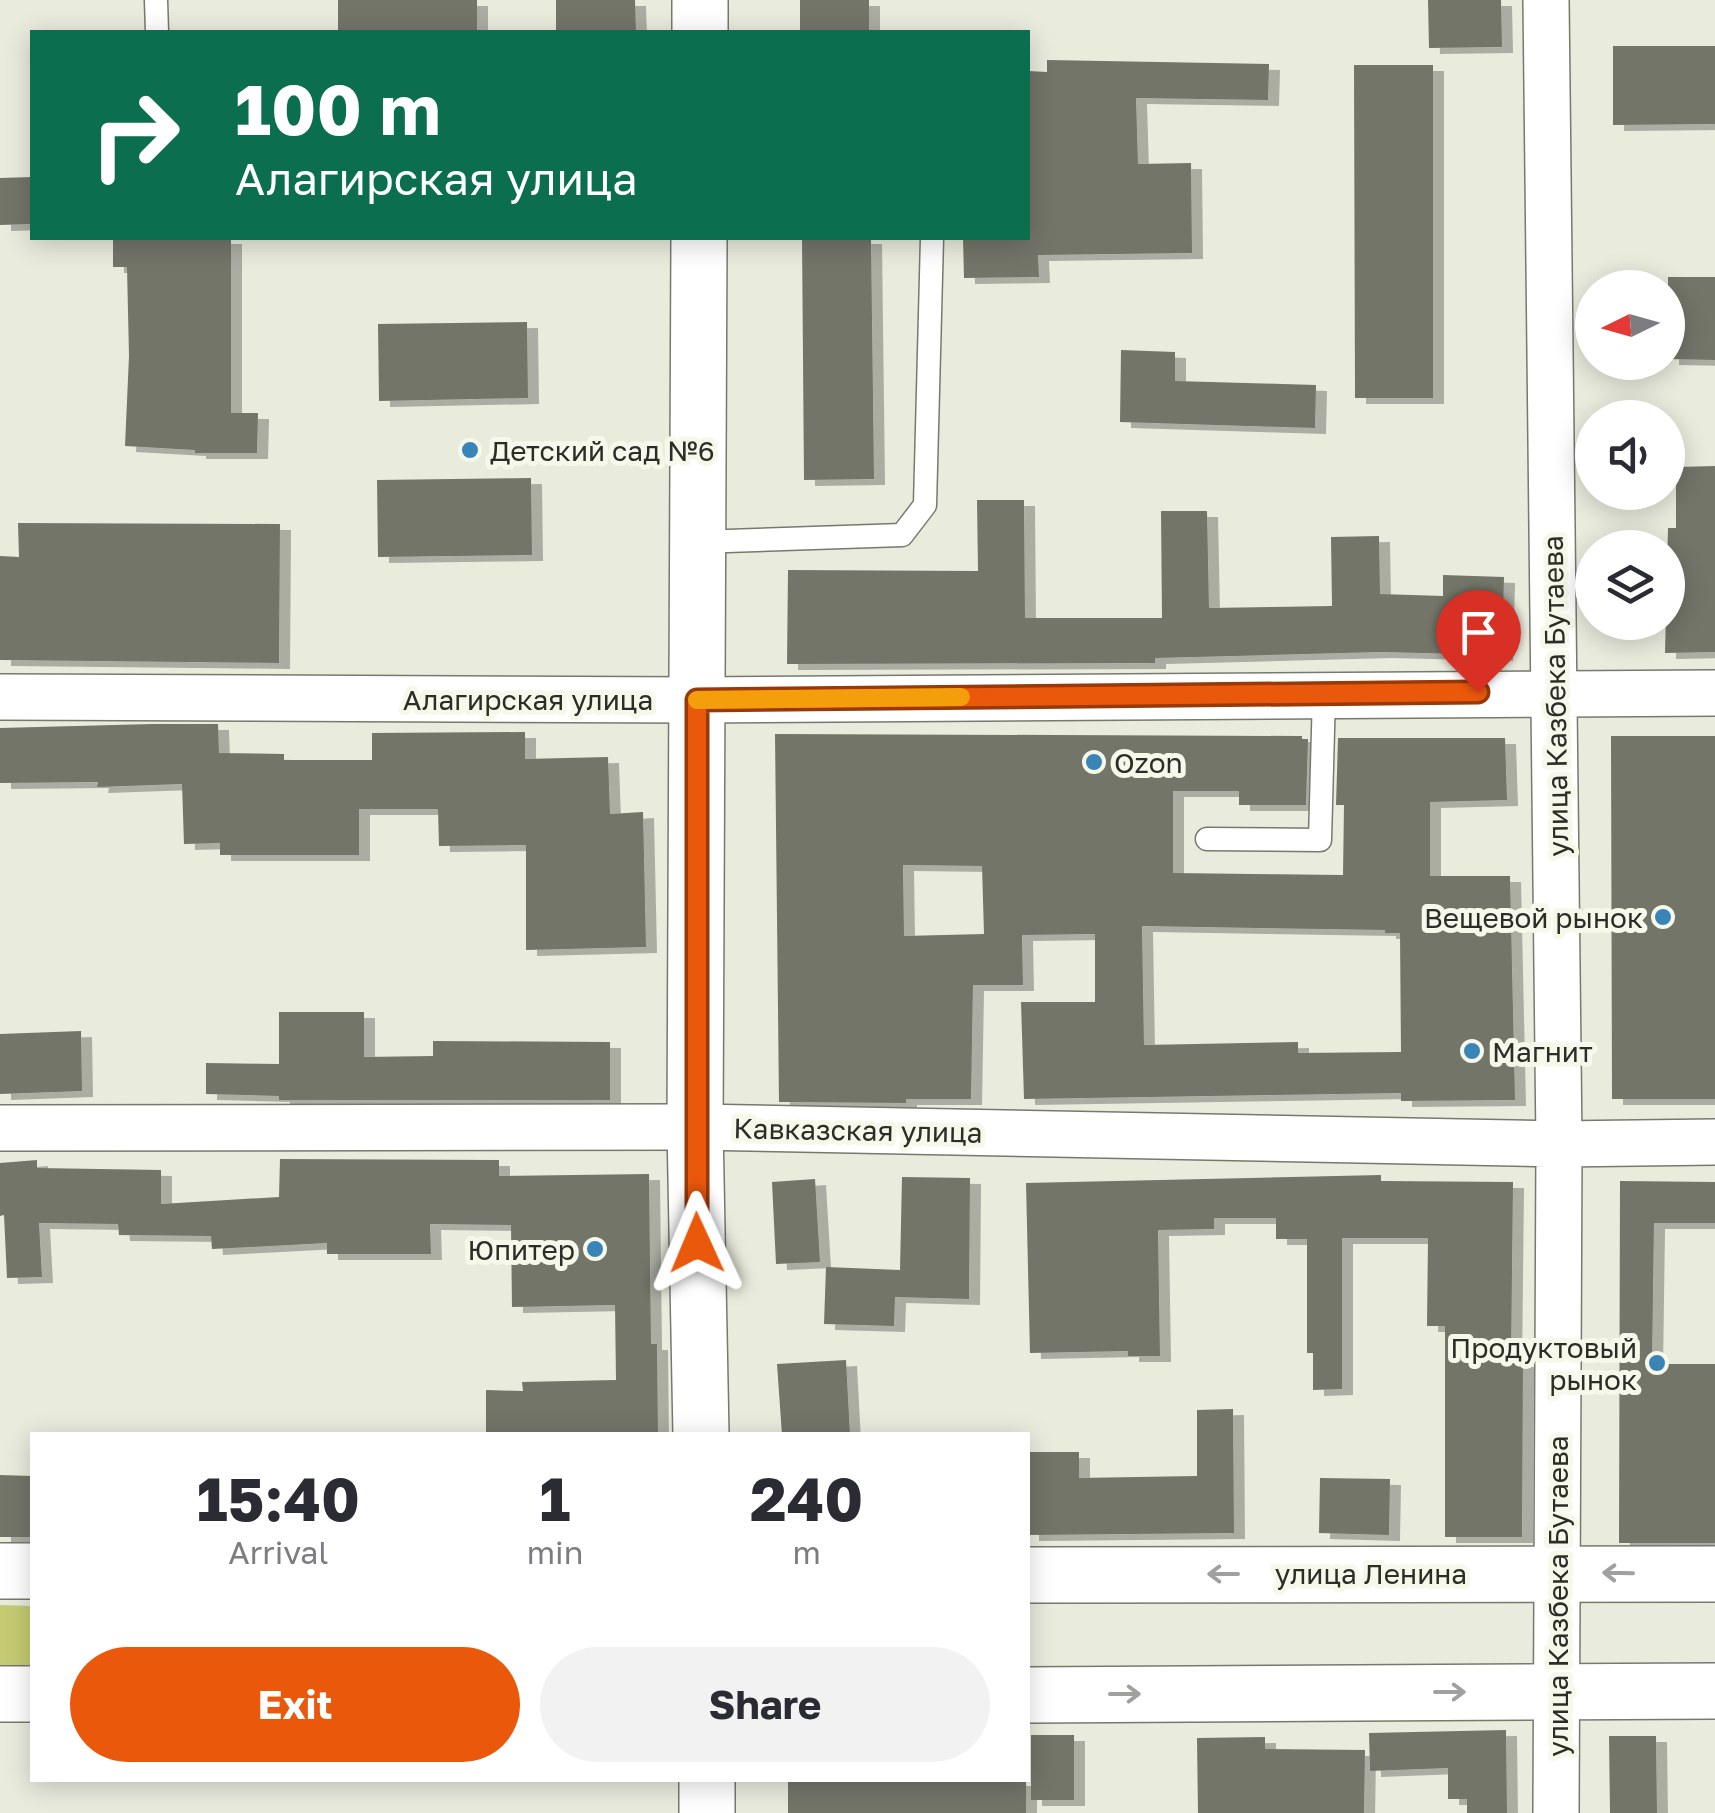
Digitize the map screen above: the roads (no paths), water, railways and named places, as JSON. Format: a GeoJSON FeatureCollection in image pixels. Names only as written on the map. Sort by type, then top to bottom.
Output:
{"type":"FeatureCollection","features":[{"type":"Feature","properties":{"kind":"street"},"geometry":{"type":"LineString","coordinates":[[700,0],[700,30]]}},
{"type":"Feature","properties":{"kind":"street","name":"улица Казбека Бутаева"},"geometry":{"type":"LineString","coordinates":[[1546,0],[1559,1144],[1556,1813]]}},
{"type":"Feature","properties":{"kind":"street"},"geometry":{"type":"LineString","coordinates":[[699,240],[695,1127],[702,1432]]}},
{"type":"Feature","properties":{"kind":"street","name":"Алагирская улица"},"geometry":{"type":"LineString","coordinates":[[0,697],[697,700],[1715,693]]}},
{"type":"Feature","properties":{"kind":"street","name":"Кавказская улица"},"geometry":{"type":"LineString","coordinates":[[0,1128],[695,1127],[1559,1144],[1715,1142]]}},
{"type":"Feature","properties":{"kind":"street"},"geometry":{"type":"LineString","coordinates":[[0,1571],[30,1571]]}},
{"type":"Feature","properties":{"kind":"street","name":"улица Ленина"},"geometry":{"type":"LineString","coordinates":[[1030,1575],[1715,1574]]}},
{"type":"Feature","properties":{"kind":"street"},"geometry":{"type":"LineString","coordinates":[[1030,1695],[1715,1691]]}},
{"type":"Feature","properties":{"kind":"street"},"geometry":{"type":"LineString","coordinates":[[0,1694],[30,1694]]}},
{"type":"Feature","properties":{"kind":"street"},"geometry":{"type":"LineString","coordinates":[[707,1782],[707,1813]]}},
{"type":"Feature","properties":{"kind":"lane"},"geometry":{"type":"LineString","coordinates":[[156,0],[157,30]]}},
{"type":"Feature","properties":{"kind":"lane"},"geometry":{"type":"LineString","coordinates":[[698,542],[902,535],[925,505],[932,240]]}},
{"type":"Feature","properties":{"kind":"lane"},"geometry":{"type":"LineString","coordinates":[[1207,839],[1320,840],[1324,694]]}},
{"type":"Feature","properties":{"kind":"place","name":"Детский сад №6"},"geometry":{"type":"Point","coordinates":[470,450]}},
{"type":"Feature","properties":{"kind":"place","name":"Ozon"},"geometry":{"type":"Point","coordinates":[1094,762]}},
{"type":"Feature","properties":{"kind":"place","name":"Вещевой рынок"},"geometry":{"type":"Point","coordinates":[1663,917]}},
{"type":"Feature","properties":{"kind":"place","name":"Магнит"},"geometry":{"type":"Point","coordinates":[1472,1051]}},
{"type":"Feature","properties":{"kind":"place","name":"Юпитер"},"geometry":{"type":"Point","coordinates":[595,1249]}},
{"type":"Feature","properties":{"kind":"place","name":"Продуктовый рынок"},"geometry":{"type":"Point","coordinates":[1657,1363]}}]}
